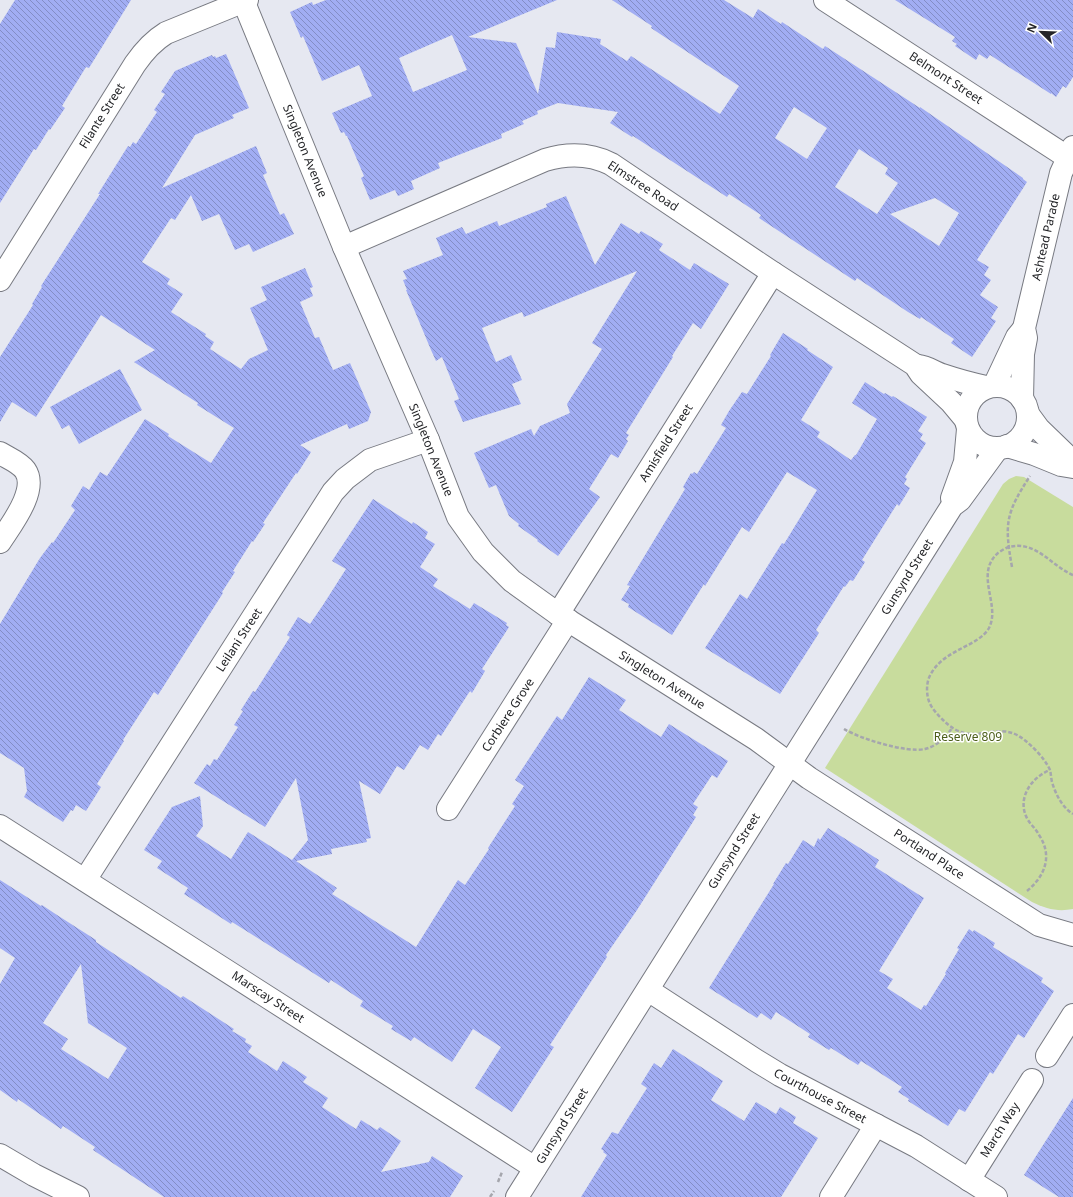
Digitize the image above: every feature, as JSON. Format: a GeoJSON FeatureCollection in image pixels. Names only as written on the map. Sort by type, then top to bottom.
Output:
{"type":"FeatureCollection","features":[{"type":"Feature","properties":{"kind":"street","name":"Singleton Avenue"},"geometry":{"type":"LineString","coordinates":[[244,0],[344,247],[428,440],[458,517],[482,552],[512,581],[563,617],[756,739],[789,763]]}},
{"type":"Feature","properties":{"kind":"street","name":"Filante Street"},"geometry":{"type":"LineString","coordinates":[[0,280],[135,64],[146,49],[166,33],[244,0]]}},
{"type":"Feature","properties":{"kind":"street","name":"Belmont Street"},"geometry":{"type":"LineString","coordinates":[[825,0],[1070,152]]}},
{"type":"Feature","properties":{"kind":"street","name":"Ashtead Parade"},"geometry":{"type":"LineString","coordinates":[[990,386],[1017,337],[1024,328],[1061,173],[1070,152]]}},
{"type":"Feature","properties":{"kind":"street","name":"Elmstree Road"},"geometry":{"type":"LineString","coordinates":[[344,247],[545,160],[557,156],[579,154],[593,157],[611,164],[773,273],[915,365],[926,367],[937,373],[959,381],[990,386]]}},
{"type":"Feature","properties":{"kind":"street","name":"Amisfield Street"},"geometry":{"type":"LineString","coordinates":[[563,617],[773,273]]}},
{"type":"Feature","properties":{"kind":"street","name":"Ashtead Parade"},"geometry":{"type":"LineString","coordinates":[[1024,328],[1026,338],[1023,354],[1025,406]]}},
{"type":"Feature","properties":{"kind":"street","name":"Elmstree Road"},"geometry":{"type":"LineString","coordinates":[[915,365],[921,374],[951,402],[967,425]]}},
{"type":"Feature","properties":{"kind":"street"},"geometry":{"type":"LineString","coordinates":[[1073,464],[1067,456],[1039,429],[1016,392],[1010,388],[990,386],[979,391],[970,401],[966,412],[967,425],[973,437],[980,443],[988,446],[1002,447],[1034,454],[1061,465],[1073,467]]}},
{"type":"Feature","properties":{"kind":"street"},"geometry":{"type":"LineString","coordinates":[[1002,447],[1020,437],[1027,422],[1025,406]]}},
{"type":"Feature","properties":{"kind":"street","name":"Gunsynd Street"},"geometry":{"type":"LineString","coordinates":[[952,506],[953,496],[965,462],[967,425]]}},
{"type":"Feature","properties":{"kind":"street","name":"Leilani Street"},"geometry":{"type":"LineString","coordinates":[[85,880],[333,492],[345,479],[370,460],[428,440]]}},
{"type":"Feature","properties":{"kind":"street","name":"Gunsynd Street"},"geometry":{"type":"LineString","coordinates":[[517,1197],[952,506],[960,500],[1002,447]]}},
{"type":"Feature","properties":{"kind":"street"},"geometry":{"type":"LineString","coordinates":[[0,453],[22,466],[32,474],[23,505],[0,542]]}},
{"type":"Feature","properties":{"kind":"street","name":"Corbiere Grove"},"geometry":{"type":"LineString","coordinates":[[448,809],[563,617]]}},
{"type":"Feature","properties":{"kind":"street","name":"Portland Place"},"geometry":{"type":"LineString","coordinates":[[789,763],[809,778],[1039,925],[1073,935]]}},
{"type":"Feature","properties":{"kind":"street","name":"Marscay Street"},"geometry":{"type":"LineString","coordinates":[[0,826],[535,1168]]}},
{"type":"Feature","properties":{"kind":"street","name":"Courthouse Street"},"geometry":{"type":"LineString","coordinates":[[648,990],[756,1061],[916,1146],[996,1197]]}},
{"type":"Feature","properties":{"kind":"street"},"geometry":{"type":"LineString","coordinates":[[1047,1056],[1073,1015]]}},
{"type":"Feature","properties":{"kind":"street","name":"March Way"},"geometry":{"type":"LineString","coordinates":[[969,1180],[1032,1080]]}},
{"type":"Feature","properties":{"kind":"street"},"geometry":{"type":"LineString","coordinates":[[831,1197],[876,1126]]}},
{"type":"Feature","properties":{"kind":"street"},"geometry":{"type":"LineString","coordinates":[[0,1154],[34,1175],[78,1197]]}},
{"type":"Feature","properties":{"kind":"path"},"geometry":{"type":"LineString","coordinates":[[1012,567],[1007,534],[1009,515],[1013,505],[1031,474]]}},
{"type":"Feature","properties":{"kind":"path"},"geometry":{"type":"LineString","coordinates":[[1073,575],[1036,550],[1028,547],[1008,547],[996,555],[992,560],[987,575],[992,619],[989,628],[978,638],[938,662],[930,675],[927,689],[928,698],[931,705],[938,715],[952,728],[970,735],[979,735],[997,731],[1016,734],[1031,746],[1050,770],[1052,781],[1060,802],[1073,814]]}},
{"type":"Feature","properties":{"kind":"path"},"geometry":{"type":"LineString","coordinates":[[844,729],[852,734],[864,738],[915,750],[924,749],[938,743],[952,728]]}},
{"type":"Feature","properties":{"kind":"path"},"geometry":{"type":"LineString","coordinates":[[1012,907],[1017,900],[1038,881],[1045,868],[1046,849],[1039,834],[1028,821],[1024,805],[1027,789],[1038,777],[1050,770]]}},
{"type":"Feature","properties":{"kind":"green space","name":"Reserve 809"},"geometry":{"type":"Polygon","coordinates":[[[1016,476],[1024,477],[1073,507],[1073,909],[1068,910],[1052,909],[1032,902],[825,768],[1003,484],[1016,476]]]}},
{"type":"Feature","properties":{"kind":"building"},"geometry":{"type":"Polygon","coordinates":[[[15,0],[131,0],[89,68],[86,67],[62,106],[65,108],[50,130],[49,129],[36,150],[34,149],[0,203],[0,24],[15,0]]]}},
{"type":"Feature","properties":{"kind":"building"},"geometry":{"type":"Polygon","coordinates":[[[326,0],[557,0],[468,37],[516,43],[538,94],[546,47],[555,48],[557,32],[601,39],[600,44],[627,61],[631,56],[720,114],[739,86],[651,28],[652,26],[612,0],[724,0],[753,18],[758,9],[781,24],[782,22],[823,49],[825,46],[920,107],[1027,182],[977,260],[989,267],[984,275],[991,280],[980,295],[998,307],[991,318],[996,321],[972,357],[951,343],[954,339],[921,317],[920,319],[908,312],[857,278],[855,281],[759,218],[761,215],[729,194],[727,197],[633,136],[632,137],[610,123],[618,112],[558,103],[537,111],[538,114],[522,121],[524,124],[501,134],[502,138],[438,163],[440,168],[411,181],[414,189],[398,196],[395,190],[370,200],[361,178],[364,176],[347,136],[344,132],[341,133],[332,113],[372,96],[359,65],[322,81],[303,36],[301,38],[290,12],[312,2],[313,5],[326,0]],[[452,35],[399,58],[413,92],[467,70],[452,35]],[[794,107],[775,138],[807,159],[827,128],[794,107]],[[859,149],[835,187],[877,214],[898,183],[885,174],[888,168],[859,149]],[[935,198],[890,214],[939,246],[959,213],[935,198]]]}},
{"type":"Feature","properties":{"kind":"building"},"geometry":{"type":"Polygon","coordinates":[[[895,0],[1073,0],[1073,77],[1066,88],[1063,86],[1056,97],[990,55],[987,59],[979,54],[976,60],[955,46],[957,44],[952,41],[955,37],[895,0]]]}},
{"type":"Feature","properties":{"kind":"building"},"geometry":{"type":"Polygon","coordinates":[[[226,54],[249,108],[232,115],[234,118],[195,135],[162,188],[256,146],[267,173],[263,175],[280,215],[284,213],[294,234],[253,252],[249,244],[235,250],[219,214],[202,221],[191,195],[175,220],[171,218],[142,262],[170,279],[167,284],[183,294],[171,312],[206,334],[205,336],[214,342],[210,349],[241,369],[249,359],[268,350],[250,308],[267,300],[261,287],[305,268],[313,287],[310,288],[313,296],[300,302],[315,338],[319,337],[333,370],[350,363],[371,412],[368,421],[349,429],[347,424],[300,445],[311,452],[263,523],[265,524],[233,571],[235,572],[222,592],[223,593],[158,695],[154,692],[123,740],[124,741],[97,784],[101,787],[86,811],[76,805],[73,811],[71,810],[63,822],[24,797],[27,791],[24,768],[0,753],[0,624],[40,558],[52,542],[53,543],[75,510],[71,506],[83,486],[89,490],[100,472],[107,476],[145,419],[169,434],[168,436],[211,463],[234,428],[134,362],[155,350],[101,315],[36,417],[12,402],[0,422],[0,357],[33,305],[32,304],[42,287],[41,286],[100,194],[98,194],[128,146],[130,147],[133,142],[136,144],[157,112],[154,110],[165,94],[161,92],[175,71],[212,55],[216,58],[226,54]]]}},
{"type":"Feature","properties":{"kind":"building"},"geometry":{"type":"Polygon","coordinates":[[[566,196],[595,265],[621,223],[639,234],[641,231],[663,244],[659,250],[690,270],[694,263],[729,284],[701,329],[693,323],[672,356],[673,357],[626,433],[629,435],[626,439],[628,441],[618,458],[611,454],[589,489],[600,497],[558,556],[518,526],[519,524],[509,516],[496,485],[489,488],[474,453],[531,429],[534,436],[540,426],[570,413],[567,404],[602,349],[592,343],[637,271],[524,317],[522,312],[482,328],[496,362],[511,355],[522,380],[512,384],[521,404],[463,422],[454,401],[459,399],[442,357],[436,361],[431,350],[406,290],[403,280],[407,279],[403,271],[443,255],[436,238],[462,227],[466,234],[497,221],[499,226],[547,207],[546,204],[566,196]]]}},
{"type":"Feature","properties":{"kind":"building"},"geometry":{"type":"Polygon","coordinates":[[[783,333],[833,367],[801,420],[820,432],[817,437],[851,460],[856,455],[877,419],[852,403],[865,382],[884,394],[893,396],[927,417],[918,431],[923,434],[920,439],[926,443],[905,477],[907,479],[904,484],[910,488],[899,506],[897,504],[862,560],[865,562],[853,581],[850,580],[845,587],[844,586],[816,630],[819,633],[780,694],[705,648],[740,594],[747,599],[782,543],[784,544],[817,490],[787,472],[749,532],[742,527],[672,635],[628,607],[629,604],[621,600],[630,586],[627,585],[685,489],[683,487],[691,473],[692,474],[694,472],[697,474],[726,428],[721,425],[729,411],[742,392],[747,394],[771,356],[770,355],[783,333]]]}},
{"type":"Feature","properties":{"kind":"building"},"geometry":{"type":"Polygon","coordinates":[[[120,369],[142,410],[79,444],[69,425],[62,429],[50,407],[120,369]]]}},
{"type":"Feature","properties":{"kind":"building"},"geometry":{"type":"Polygon","coordinates":[[[373,499],[412,524],[413,522],[428,532],[425,538],[435,544],[420,567],[438,579],[433,586],[470,609],[474,603],[507,623],[506,625],[509,627],[482,669],[485,671],[472,693],[470,691],[441,736],[438,734],[428,750],[420,745],[404,770],[397,766],[380,794],[359,781],[371,838],[366,839],[367,842],[331,849],[332,854],[296,861],[337,888],[332,894],[416,947],[458,880],[465,885],[489,849],[488,848],[515,806],[512,804],[524,786],[515,780],[557,716],[562,720],[589,677],[626,700],[619,710],[661,737],[669,724],[728,761],[717,778],[712,775],[693,804],[698,807],[693,815],[696,817],[637,910],[606,955],[607,957],[550,1045],[554,1047],[512,1112],[475,1088],[501,1047],[473,1029],[452,1062],[414,1037],[411,1041],[391,1029],[393,1026],[360,1006],[363,1001],[331,980],[329,983],[232,922],[231,924],[184,894],[188,888],[157,868],[162,861],[144,850],[172,807],[200,796],[203,826],[196,836],[231,859],[248,832],[292,860],[308,840],[296,778],[265,827],[194,783],[207,764],[210,766],[214,759],[217,760],[238,727],[234,725],[243,711],[241,710],[253,691],[255,692],[290,637],[287,635],[298,617],[310,624],[346,569],[332,561],[373,499]]]}},
{"type":"Feature","properties":{"kind":"building"},"geometry":{"type":"Polygon","coordinates":[[[828,828],[879,860],[875,867],[924,898],[879,971],[893,979],[887,988],[921,1010],[924,1005],[926,1006],[946,974],[945,973],[959,949],[957,948],[969,929],[973,932],[974,930],[995,943],[993,947],[1043,978],[1041,982],[1054,991],[1024,1038],[1018,1034],[993,1074],[990,1072],[965,1112],[959,1109],[948,1126],[908,1101],[909,1099],[898,1092],[902,1087],[861,1061],[858,1065],[831,1048],[829,1050],[808,1037],[810,1034],[776,1012],[771,1020],[761,1013],[757,1018],[709,988],[786,863],[788,864],[803,840],[814,847],[818,838],[820,840],[828,828]]]}},
{"type":"Feature","properties":{"kind":"building"},"geometry":{"type":"Polygon","coordinates":[[[0,880],[96,940],[96,942],[181,998],[183,996],[234,1029],[232,1031],[246,1039],[245,1042],[252,1046],[248,1052],[277,1071],[283,1061],[307,1077],[303,1082],[328,1098],[322,1107],[356,1129],[361,1120],[377,1130],[380,1127],[401,1141],[381,1172],[429,1162],[432,1156],[463,1176],[450,1197],[164,1197],[93,1150],[95,1147],[63,1126],[61,1129],[18,1099],[17,1102],[0,1090],[0,984],[15,958],[0,948],[0,880]],[[81,964],[43,1023],[68,1039],[61,1049],[108,1079],[127,1048],[88,1023],[81,964]]]}},
{"type":"Feature","properties":{"kind":"building"},"geometry":{"type":"Polygon","coordinates":[[[673,1049],[723,1081],[711,1100],[744,1121],[756,1102],[776,1114],[780,1107],[796,1117],[793,1123],[818,1138],[781,1197],[581,1197],[607,1155],[601,1149],[612,1132],[618,1134],[647,1088],[641,1084],[654,1063],[661,1068],[673,1049]]]}},
{"type":"Feature","properties":{"kind":"building"},"geometry":{"type":"Polygon","coordinates":[[[1073,1098],[1073,1197],[1059,1197],[1024,1175],[1073,1098]]]}}]}
